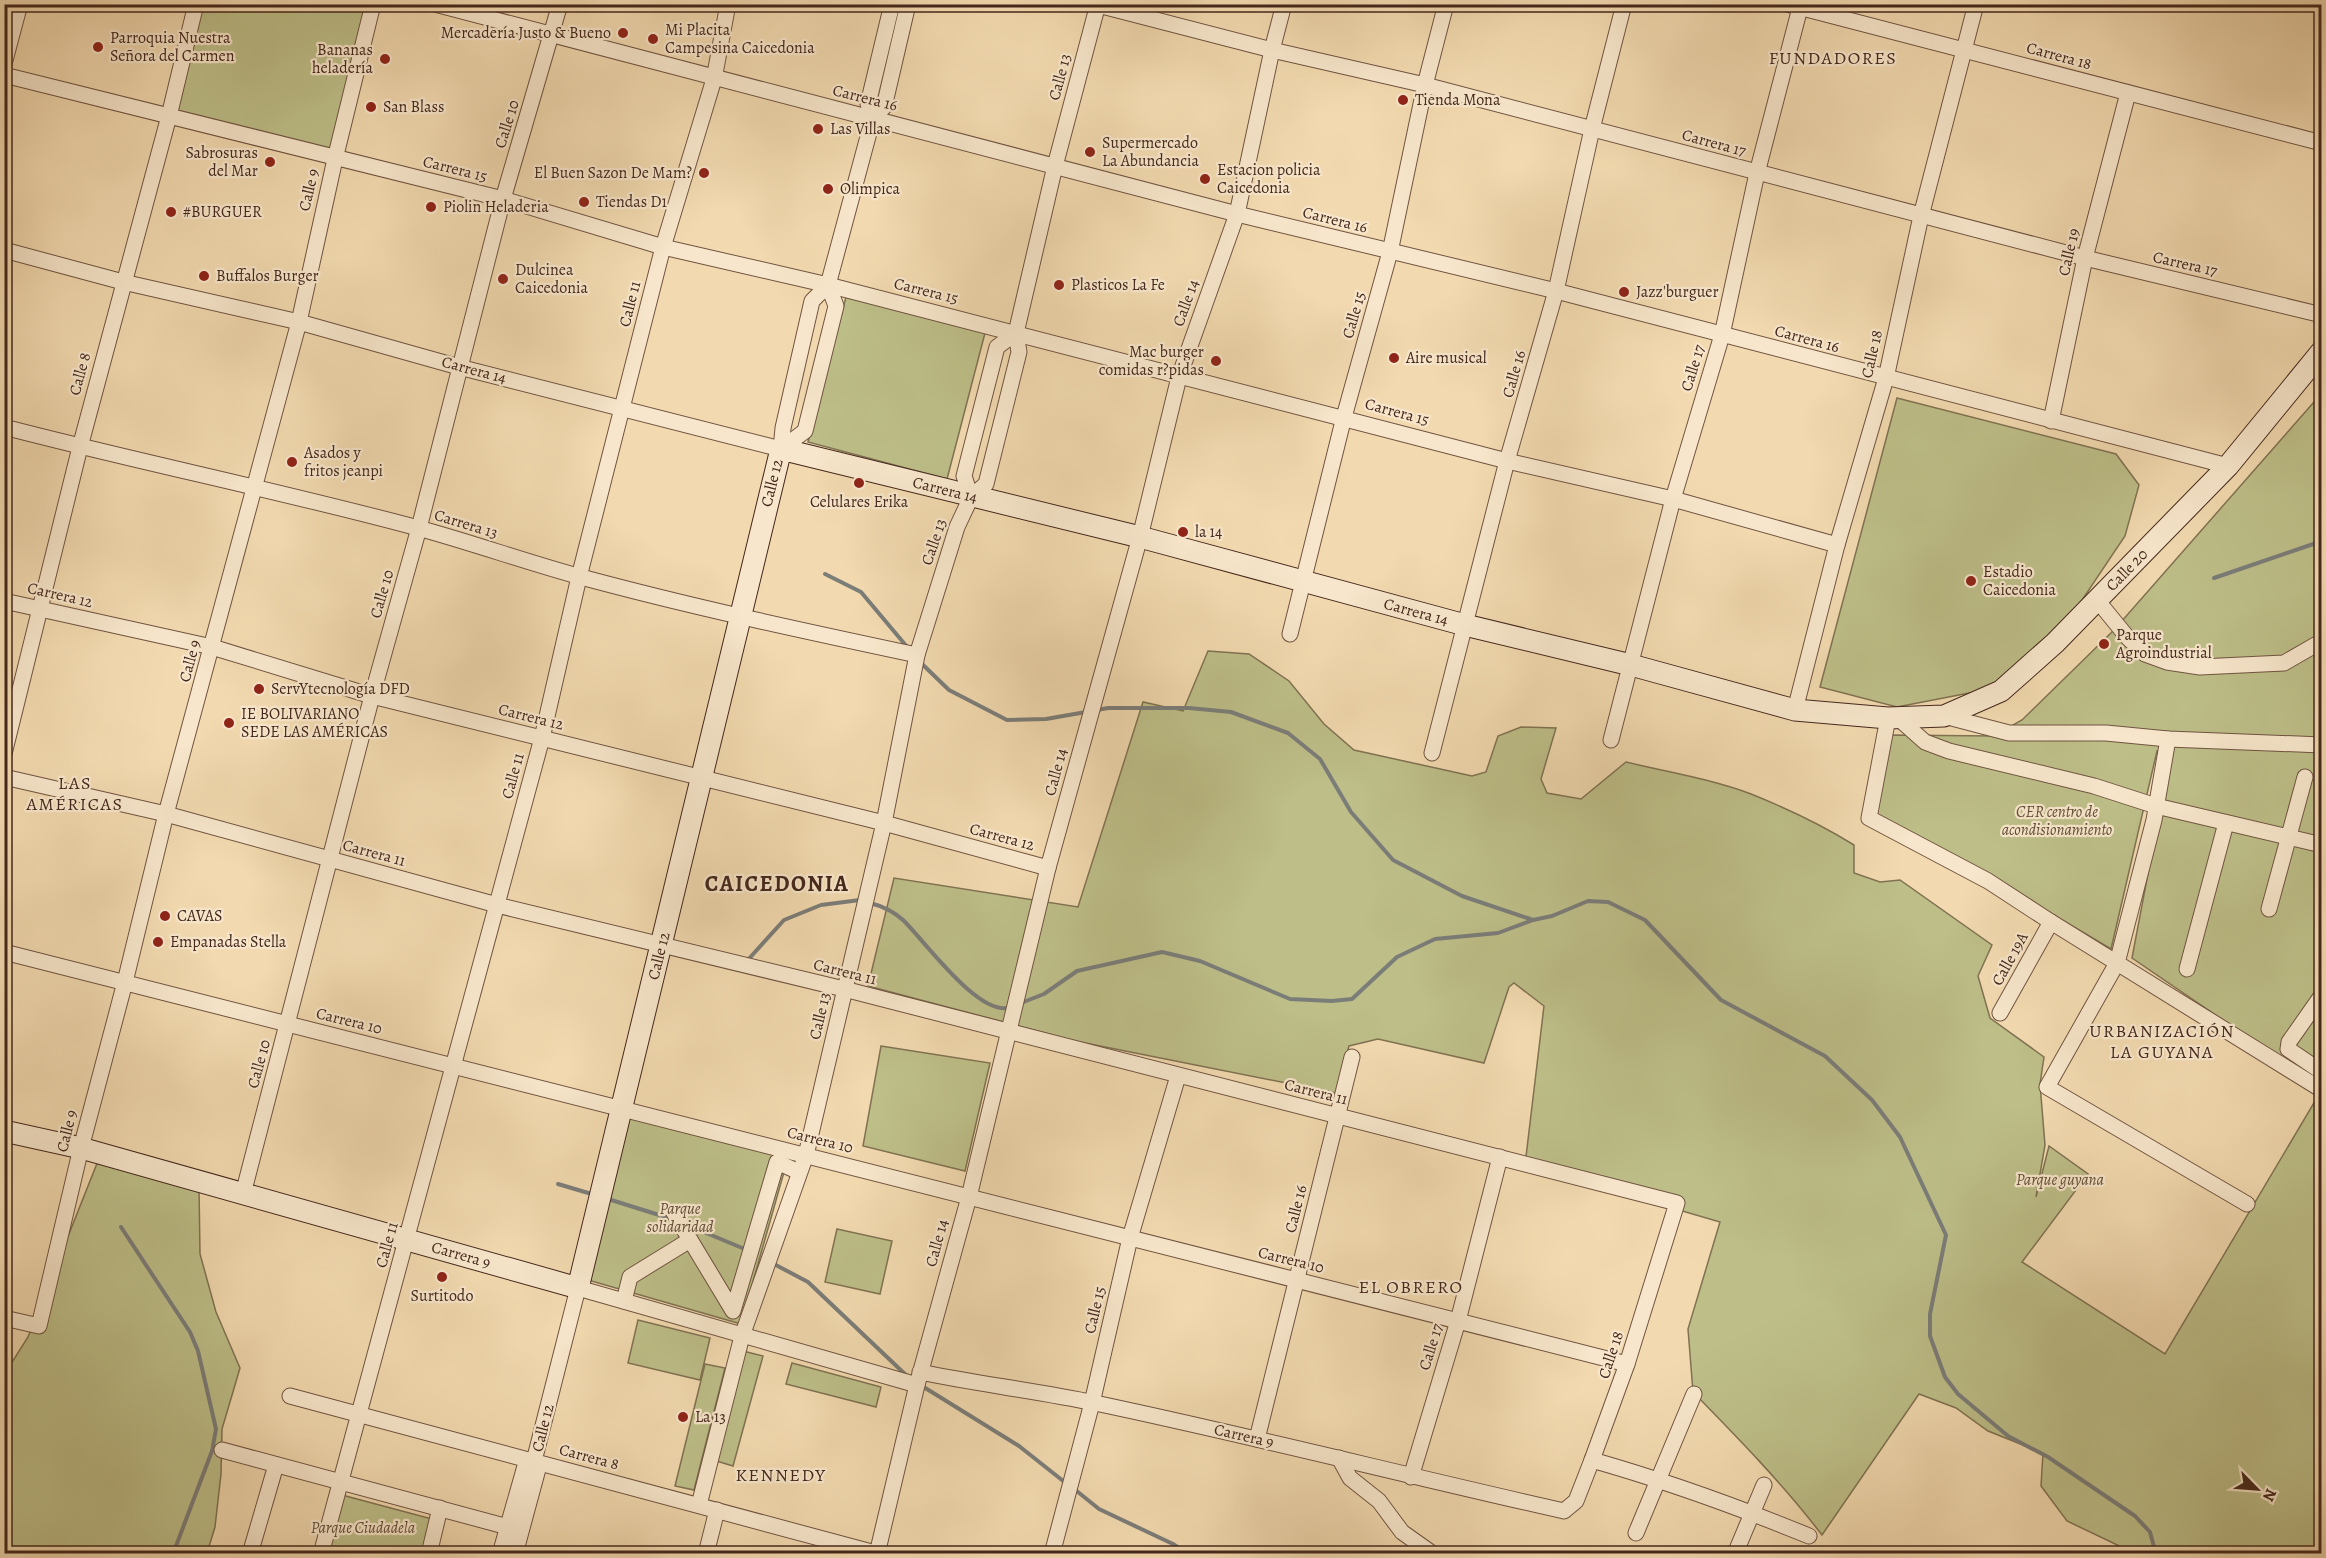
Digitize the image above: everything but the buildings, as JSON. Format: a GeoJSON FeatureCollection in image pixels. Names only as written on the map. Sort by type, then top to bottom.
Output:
{"type":"FeatureCollection","features":[{"type":"Feature","properties":{"kind":"main road","name":"Calle 20"},"geometry":{"type":"LineString","coordinates":[[1893,718],[1944,716],[2001,691],[2055,643],[2228,466],[2322,351]]}},
{"type":"Feature","properties":{"kind":"main road","name":"Carrera 14"},"geometry":{"type":"LineString","coordinates":[[781,449],[1140,537],[1465,625],[1631,665],[1795,710],[1893,718]]}},
{"type":"Feature","properties":{"kind":"main road","name":"Calle 12"},"geometry":{"type":"LineString","coordinates":[[578,1288],[781,449]]}},
{"type":"Feature","properties":{"kind":"main road","name":"Carrera 9"},"geometry":{"type":"LineString","coordinates":[[4,1131],[81,1148],[578,1288]]}},
{"type":"Feature","properties":{"kind":"street"},"geometry":{"type":"LineString","coordinates":[[4,64],[20,4]]}},
{"type":"Feature","properties":{"kind":"street","name":"Calle 8"},"geometry":{"type":"LineString","coordinates":[[4,754],[42,609],[80,447],[169,116],[196,4]]}},
{"type":"Feature","properties":{"kind":"street","name":"Calle 9"},"geometry":{"type":"LineString","coordinates":[[4,1318],[39,1326],[81,1148],[166,814],[298,322],[373,4]]}},
{"type":"Feature","properties":{"kind":"street","name":"Carrera 16"},"geometry":{"type":"LineString","coordinates":[[435,4],[714,79],[873,118],[1237,214],[1556,291],[2228,466]]}},
{"type":"Feature","properties":{"kind":"street","name":"Calle 10"},"geometry":{"type":"LineString","coordinates":[[243,1194],[372,696],[419,528],[503,199],[560,4]]}},
{"type":"Feature","properties":{"kind":"street","name":"Calle 11"},"geometry":{"type":"LineString","coordinates":[[321,1554],[542,738],[579,577],[663,247],[714,79],[728,4]]}},
{"type":"Feature","properties":{"kind":"street","name":"Calle 12"},"geometry":{"type":"LineString","coordinates":[[873,118],[868,104],[892,4]]}},
{"type":"Feature","properties":{"kind":"street","name":"Calle 12"},"geometry":{"type":"LineString","coordinates":[[781,449],[783,428],[812,301],[828,285],[873,118],[884,107],[908,4]]}},
{"type":"Feature","properties":{"kind":"street","name":"Calle 14"},"geometry":{"type":"LineString","coordinates":[[878,1553],[918,1379],[969,1197],[1048,868],[1140,537],[1179,377],[1237,214],[1284,4]]}},
{"type":"Feature","properties":{"kind":"street","name":"Calle 15"},"geometry":{"type":"LineString","coordinates":[[1290,634],[1344,417],[1390,252],[1425,85],[1446,4]]}},
{"type":"Feature","properties":{"kind":"street","name":"Calle 16"},"geometry":{"type":"LineString","coordinates":[[1432,753],[1507,461],[1556,291],[1592,129],[1624,4]]}},
{"type":"Feature","properties":{"kind":"street","name":"Calle 18"},"geometry":{"type":"LineString","coordinates":[[1795,710],[1837,544],[1886,378],[1921,216],[1976,4]]}},
{"type":"Feature","properties":{"kind":"street","name":"Carrera 17"},"geometry":{"type":"LineString","coordinates":[[1098,5],[1272,50],[1425,85],[2085,258],[2322,315]]}},
{"type":"Feature","properties":{"kind":"street","name":"Calle 13"},"geometry":{"type":"LineString","coordinates":[[699,1505],[742,1336],[806,1155],[884,823],[917,655],[957,527],[971,497],[986,484],[1019,352],[1016,333],[1055,166],[1098,5]]}},
{"type":"Feature","properties":{"kind":"street","name":"Carrera 18"},"geometry":{"type":"LineString","coordinates":[[1796,6],[2322,143]]}},
{"type":"Feature","properties":{"kind":"street","name":"Calle 17"},"geometry":{"type":"LineString","coordinates":[[1611,740],[1673,499],[1722,335],[1796,6]]}},
{"type":"Feature","properties":{"kind":"street","name":"Carrera 15"},"geometry":{"type":"LineString","coordinates":[[4,75],[503,199],[663,247],[828,285],[1507,461],[1673,499],[1837,544]]}},
{"type":"Feature","properties":{"kind":"street","name":"Calle 19"},"geometry":{"type":"LineString","coordinates":[[2051,421],[2085,258],[2128,93]]}},
{"type":"Feature","properties":{"kind":"street","name":"Carrera 14"},"geometry":{"type":"LineString","coordinates":[[4,250],[123,282],[298,322],[459,367],[781,449]]}},
{"type":"Feature","properties":{"kind":"street","name":"Calle 12"},"geometry":{"type":"LineString","coordinates":[[781,449],[805,431],[836,306],[828,285]]}},
{"type":"Feature","properties":{"kind":"street"},"geometry":{"type":"LineString","coordinates":[[971,497],[964,476],[997,347],[1016,333]]}},
{"type":"Feature","properties":{"kind":"street","name":"Carrera 13"},"geometry":{"type":"LineString","coordinates":[[4,427],[419,528],[579,577],[740,617],[917,655]]}},
{"type":"Feature","properties":{"kind":"street"},"geometry":{"type":"LineString","coordinates":[[2097,600],[2127,638],[2145,654],[2167,662],[2200,667],[2284,663],[2317,644]]}},
{"type":"Feature","properties":{"kind":"street","name":"Carrera 12"},"geometry":{"type":"LineString","coordinates":[[4,601],[212,647],[372,696],[884,823],[1048,868]]}},
{"type":"Feature","properties":{"kind":"street"},"geometry":{"type":"LineString","coordinates":[[1944,716],[2009,733],[2106,733],[2168,739],[2322,745]]}},
{"type":"Feature","properties":{"kind":"street"},"geometry":{"type":"LineString","coordinates":[[2322,845],[2156,806],[2094,786],[1949,751],[1926,742],[1893,718],[1869,818],[1988,881],[2322,1090]]}},
{"type":"Feature","properties":{"kind":"street"},"geometry":{"type":"LineString","coordinates":[[2168,739],[2156,806],[2117,963],[2047,1088],[2247,1204]]}},
{"type":"Feature","properties":{"kind":"street","name":"Carrera 11"},"geometry":{"type":"LineString","coordinates":[[4,777],[166,814],[497,905],[844,989],[1677,1203]]}},
{"type":"Feature","properties":{"kind":"street"},"geometry":{"type":"LineString","coordinates":[[2269,909],[2305,777]]}},
{"type":"Feature","properties":{"kind":"street"},"geometry":{"type":"LineString","coordinates":[[2187,969],[2226,823]]}},
{"type":"Feature","properties":{"kind":"street","name":"Calle 19A"},"geometry":{"type":"LineString","coordinates":[[2000,1013],[2051,922]]}},
{"type":"Feature","properties":{"kind":"street","name":"Carrera 10"},"geometry":{"type":"LineString","coordinates":[[4,952],[1627,1364]]}},
{"type":"Feature","properties":{"kind":"street"},"geometry":{"type":"LineString","coordinates":[[2322,995],[2289,1042],[2288,1049],[2322,1072]]}},
{"type":"Feature","properties":{"kind":"street","name":"Calle 16"},"geometry":{"type":"LineString","coordinates":[[1257,1439],[1352,1057]]}},
{"type":"Feature","properties":{"kind":"street","name":"Calle 15"},"geometry":{"type":"LineString","coordinates":[[1052,1554],[1092,1403],[1130,1238],[1178,1076]]}},
{"type":"Feature","properties":{"kind":"street","name":"Calle 17"},"geometry":{"type":"LineString","coordinates":[[1411,1477],[1458,1321],[1500,1157]]}},
{"type":"Feature","properties":{"kind":"street"},"geometry":{"type":"LineString","coordinates":[[674,1213],[733,1311],[777,1162],[800,1172]]}},
{"type":"Feature","properties":{"kind":"street","name":"Calle 18"},"geometry":{"type":"LineString","coordinates":[[1564,1511],[1576,1501],[1592,1460],[1627,1364],[1677,1203]]}},
{"type":"Feature","properties":{"kind":"street"},"geometry":{"type":"LineString","coordinates":[[624,1301],[630,1277],[690,1240]]}},
{"type":"Feature","properties":{"kind":"street","name":"Calle 12"},"geometry":{"type":"LineString","coordinates":[[514,1554],[538,1469],[534,1461],[578,1288]]}},
{"type":"Feature","properties":{"kind":"street","name":"Carrera 9"},"geometry":{"type":"LineString","coordinates":[[578,1288],[742,1336],[918,1379],[979,1384],[1092,1403],[1564,1511]]}},
{"type":"Feature","properties":{"kind":"street"},"geometry":{"type":"LineString","coordinates":[[1636,1533],[1694,1394]]}},
{"type":"Feature","properties":{"kind":"street","name":"Carrera 8"},"geometry":{"type":"LineString","coordinates":[[290,1396],[878,1553]]}},
{"type":"Feature","properties":{"kind":"street"},"geometry":{"type":"LineString","coordinates":[[222,1450],[508,1527]]}},
{"type":"Feature","properties":{"kind":"street"},"geometry":{"type":"LineString","coordinates":[[1339,1458],[1350,1478],[1379,1501],[1402,1532],[1433,1554]]}},
{"type":"Feature","properties":{"kind":"street"},"geometry":{"type":"LineString","coordinates":[[1592,1460],[1658,1479],[1809,1536]]}},
{"type":"Feature","properties":{"kind":"street","name":"Calle 12"},"geometry":{"type":"LineString","coordinates":[[500,1554],[525,1466],[534,1461]]}},
{"type":"Feature","properties":{"kind":"street"},"geometry":{"type":"LineString","coordinates":[[250,1554],[276,1465]]}},
{"type":"Feature","properties":{"kind":"street"},"geometry":{"type":"LineString","coordinates":[[1735,1554],[1764,1485]]}},
{"type":"Feature","properties":{"kind":"street"},"geometry":{"type":"LineString","coordinates":[[429,1554],[440,1508]]}},
{"type":"Feature","properties":{"kind":"street"},"geometry":{"type":"LineString","coordinates":[[706,1554],[717,1510]]}},
{"type":"Feature","properties":{"kind":"green space"},"geometry":{"type":"Polygon","coordinates":[[[196,5],[373,5],[335,159],[169,116],[196,5]]]}},
{"type":"Feature","properties":{"kind":"green space"},"geometry":{"type":"Polygon","coordinates":[[[846,297],[985,333],[947,479],[808,442],[846,297]]]}},
{"type":"Feature","properties":{"kind":"green space","name":"CER centro de acondisionamiento"},"geometry":{"type":"Polygon","coordinates":[[[2321,394],[2321,1087],[2132,958],[2171,752],[2157,751],[2111,949],[1992,878],[1873,818],[1889,735],[1994,736],[2022,720],[2114,630],[2321,394]]]}},
{"type":"Feature","properties":{"kind":"green space","name":"Estadio Caicedonia"},"geometry":{"type":"Polygon","coordinates":[[[1897,398],[2116,454],[2139,485],[2125,536],[2064,627],[1995,688],[1897,707],[1820,687],[1897,398]]]}},
{"type":"Feature","properties":{"kind":"green space","name":"Parque guyana"},"geometry":{"type":"Polygon","coordinates":[[[1208,651],[1249,654],[1289,681],[1324,724],[1354,750],[1472,776],[1486,772],[1498,736],[1521,727],[1556,728],[1541,779],[1547,793],[1581,799],[1626,762],[1705,780],[1751,794],[1804,817],[1854,845],[1854,873],[1880,882],[1900,880],[1992,945],[1978,976],[1990,1018],[2044,1057],[2040,1084],[2045,1145],[2036,1197],[2049,1146],[2088,1174],[2022,1262],[2165,1354],[2321,1091],[2321,1553],[2134,1553],[2067,1521],[2041,1486],[2043,1453],[1988,1431],[1956,1408],[1919,1394],[1822,1535],[1776,1479],[1693,1392],[1688,1329],[1720,1222],[1525,1165],[1544,1006],[1514,983],[1509,987],[1484,1063],[1378,1039],[1349,1046],[1336,1093],[1075,1041],[868,986],[894,878],[1078,907],[1143,702],[1183,711],[1208,651]]]}},
{"type":"Feature","properties":{"kind":"green space"},"geometry":{"type":"Polygon","coordinates":[[[881,1046],[990,1063],[965,1171],[863,1146],[881,1046]]]}},
{"type":"Feature","properties":{"kind":"green space","name":"Parque solidaridad"},"geometry":{"type":"Polygon","coordinates":[[[621,1113],[788,1158],[741,1324],[574,1276],[621,1113]]]}},
{"type":"Feature","properties":{"kind":"green space"},"geometry":{"type":"Polygon","coordinates":[[[98,1161],[199,1187],[200,1254],[216,1312],[240,1368],[222,1429],[221,1474],[215,1527],[207,1553],[5,1553],[4,1375],[28,1337],[98,1161]]]}},
{"type":"Feature","properties":{"kind":"green space"},"geometry":{"type":"Polygon","coordinates":[[[837,1229],[892,1241],[880,1294],[825,1282],[837,1229]]]}},
{"type":"Feature","properties":{"kind":"green space"},"geometry":{"type":"Polygon","coordinates":[[[638,1320],[710,1338],[700,1380],[628,1363],[638,1320]]]}},
{"type":"Feature","properties":{"kind":"green space"},"geometry":{"type":"Polygon","coordinates":[[[743,1351],[763,1356],[733,1466],[713,1460],[743,1351]]]}},
{"type":"Feature","properties":{"kind":"green space"},"geometry":{"type":"Polygon","coordinates":[[[792,1363],[881,1387],[876,1407],[786,1384],[792,1363]]]}},
{"type":"Feature","properties":{"kind":"green space"},"geometry":{"type":"Polygon","coordinates":[[[705,1364],[725,1368],[694,1490],[675,1486],[705,1364]]]}},
{"type":"Feature","properties":{"kind":"green space","name":"Parque Ciudadela"},"geometry":{"type":"Polygon","coordinates":[[[342,1495],[432,1519],[422,1553],[326,1554],[342,1495]]]}},
{"type":"Feature","properties":{"kind":"waterway"},"geometry":{"type":"LineString","coordinates":[[2214,578],[2322,541]]}},
{"type":"Feature","properties":{"kind":"waterway"},"geometry":{"type":"LineString","coordinates":[[825,574],[861,592],[908,648]]}},
{"type":"Feature","properties":{"kind":"waterway"},"geometry":{"type":"LineString","coordinates":[[921,663],[949,690],[1007,720],[1046,719],[1086,712]]}},
{"type":"Feature","properties":{"kind":"waterway"},"geometry":{"type":"LineString","coordinates":[[1097,710],[1189,708],[1231,712],[1288,733],[1320,759],[1351,812],[1393,860],[1462,896],[1533,920]]}},
{"type":"Feature","properties":{"kind":"waterway"},"geometry":{"type":"LineString","coordinates":[[746,962],[784,920],[821,905],[860,900]]}},
{"type":"Feature","properties":{"kind":"waterway"},"geometry":{"type":"LineString","coordinates":[[1021,1003],[1044,994],[1077,971],[1162,952],[1200,961],[1290,999],[1332,1001],[1352,999],[1397,957],[1435,939],[1498,933],[1533,920],[1552,916],[1588,901],[1608,902],[1645,920],[1721,1000],[1825,1056],[1872,1100],[1900,1137],[1946,1235],[1930,1314],[1930,1336],[1945,1377],[1958,1394],[2008,1436],[2048,1457],[2135,1516],[2150,1532],[2156,1554]]}},
{"type":"Feature","properties":{"kind":"waterway"},"geometry":{"type":"LineString","coordinates":[[870,903],[887,909],[903,920],[953,976],[969,990],[998,1008],[1011,1007]]}},
{"type":"Feature","properties":{"kind":"waterway"},"geometry":{"type":"LineString","coordinates":[[558,1184],[595,1195]]}},
{"type":"Feature","properties":{"kind":"waterway"},"geometry":{"type":"LineString","coordinates":[[608,1199],[672,1219]]}},
{"type":"Feature","properties":{"kind":"waterway"},"geometry":{"type":"LineString","coordinates":[[687,1225],[747,1250]]}},
{"type":"Feature","properties":{"kind":"waterway"},"geometry":{"type":"LineString","coordinates":[[121,1227],[190,1332],[198,1351],[216,1429],[212,1451],[171,1554]]}},
{"type":"Feature","properties":{"kind":"waterway"},"geometry":{"type":"LineString","coordinates":[[772,1263],[808,1282],[908,1377]]}},
{"type":"Feature","properties":{"kind":"waterway"},"geometry":{"type":"LineString","coordinates":[[922,1386],[1019,1446],[1067,1484]]}},
{"type":"Feature","properties":{"kind":"waterway"},"geometry":{"type":"LineString","coordinates":[[1073,1488],[1099,1509],[1173,1544],[1188,1554]]}},
{"type":"Feature","properties":{"kind":"place","name":"Mercadería Justo & Bueno"},"geometry":{"type":"Point","coordinates":[623,33]}},
{"type":"Feature","properties":{"kind":"place","name":"Mi Placita Campesina Caicedonia"},"geometry":{"type":"Point","coordinates":[653,39]}},
{"type":"Feature","properties":{"kind":"place","name":"Parroquia Nuestra Señora del Carmen"},"geometry":{"type":"Point","coordinates":[98,47]}},
{"type":"Feature","properties":{"kind":"place","name":"Bananas heladería"},"geometry":{"type":"Point","coordinates":[385,59]}},
{"type":"Feature","properties":{"kind":"place","name":"Tienda Mona"},"geometry":{"type":"Point","coordinates":[1403,100]}},
{"type":"Feature","properties":{"kind":"place","name":"San Blass"},"geometry":{"type":"Point","coordinates":[371,107]}},
{"type":"Feature","properties":{"kind":"place","name":"Las Villas"},"geometry":{"type":"Point","coordinates":[818,129]}},
{"type":"Feature","properties":{"kind":"place","name":"Supermercado La Abundancia"},"geometry":{"type":"Point","coordinates":[1090,152]}},
{"type":"Feature","properties":{"kind":"place","name":"Sabrosuras del Mar"},"geometry":{"type":"Point","coordinates":[270,162]}},
{"type":"Feature","properties":{"kind":"place","name":"El Buen Sazon De Mam?"},"geometry":{"type":"Point","coordinates":[704,173]}},
{"type":"Feature","properties":{"kind":"place","name":"Estacion policia Caicedonia"},"geometry":{"type":"Point","coordinates":[1205,179]}},
{"type":"Feature","properties":{"kind":"place","name":"Olimpica"},"geometry":{"type":"Point","coordinates":[828,189]}},
{"type":"Feature","properties":{"kind":"place","name":"Tiendas D1"},"geometry":{"type":"Point","coordinates":[584,202]}},
{"type":"Feature","properties":{"kind":"place","name":"Piolin Heladeria"},"geometry":{"type":"Point","coordinates":[431,207]}},
{"type":"Feature","properties":{"kind":"place","name":"#BURGUER"},"geometry":{"type":"Point","coordinates":[171,212]}},
{"type":"Feature","properties":{"kind":"place","name":"Buffalos Burger"},"geometry":{"type":"Point","coordinates":[204,276]}},
{"type":"Feature","properties":{"kind":"place","name":"Dulcinea Caicedonia"},"geometry":{"type":"Point","coordinates":[503,279]}},
{"type":"Feature","properties":{"kind":"place","name":"Plasticos La Fe"},"geometry":{"type":"Point","coordinates":[1059,285]}},
{"type":"Feature","properties":{"kind":"place","name":"Jazz'burguer"},"geometry":{"type":"Point","coordinates":[1624,292]}},
{"type":"Feature","properties":{"kind":"place","name":"Aire musical"},"geometry":{"type":"Point","coordinates":[1394,358]}},
{"type":"Feature","properties":{"kind":"place","name":"Mac burger comidas r?pidas"},"geometry":{"type":"Point","coordinates":[1216,361]}},
{"type":"Feature","properties":{"kind":"place","name":"Asados y fritos jeanpi"},"geometry":{"type":"Point","coordinates":[292,462]}},
{"type":"Feature","properties":{"kind":"place","name":"Celulares Erika"},"geometry":{"type":"Point","coordinates":[859,483]}},
{"type":"Feature","properties":{"kind":"place","name":"la 14"},"geometry":{"type":"Point","coordinates":[1183,532]}},
{"type":"Feature","properties":{"kind":"place","name":"Estadio Caicedonia"},"geometry":{"type":"Point","coordinates":[1971,581]}},
{"type":"Feature","properties":{"kind":"place","name":"Parque Agroindustrial"},"geometry":{"type":"Point","coordinates":[2104,644]}},
{"type":"Feature","properties":{"kind":"place","name":"ServYtecnología DFD"},"geometry":{"type":"Point","coordinates":[259,689]}},
{"type":"Feature","properties":{"kind":"place","name":"IE BOLIVARIANO SEDE LAS AMÉRICAS"},"geometry":{"type":"Point","coordinates":[229,723]}},
{"type":"Feature","properties":{"kind":"place","name":"CAVAS"},"geometry":{"type":"Point","coordinates":[165,916]}},
{"type":"Feature","properties":{"kind":"place","name":"Empanadas Stella"},"geometry":{"type":"Point","coordinates":[158,942]}},
{"type":"Feature","properties":{"kind":"place","name":"Surtitodo"},"geometry":{"type":"Point","coordinates":[442,1277]}},
{"type":"Feature","properties":{"kind":"place","name":"La 13"},"geometry":{"type":"Point","coordinates":[683,1417]}},
{"type":"Feature","properties":{"kind":"district","name":"FUNDADORES"},"geometry":{"type":"Point","coordinates":[1833,58]}},
{"type":"Feature","properties":{"kind":"district","name":"LAS AMÉRICAS"},"geometry":{"type":"Point","coordinates":[75,793]}},
{"type":"Feature","properties":{"kind":"district","name":"CAICEDONIA"},"geometry":{"type":"Point","coordinates":[777,884]}},
{"type":"Feature","properties":{"kind":"district","name":"URBANIZACIÓN LA GUYANA"},"geometry":{"type":"Point","coordinates":[2162,1041]}},
{"type":"Feature","properties":{"kind":"district","name":"EL OBRERO"},"geometry":{"type":"Point","coordinates":[1411,1287]}},
{"type":"Feature","properties":{"kind":"district","name":"KENNEDY"},"geometry":{"type":"Point","coordinates":[781,1475]}}]}
